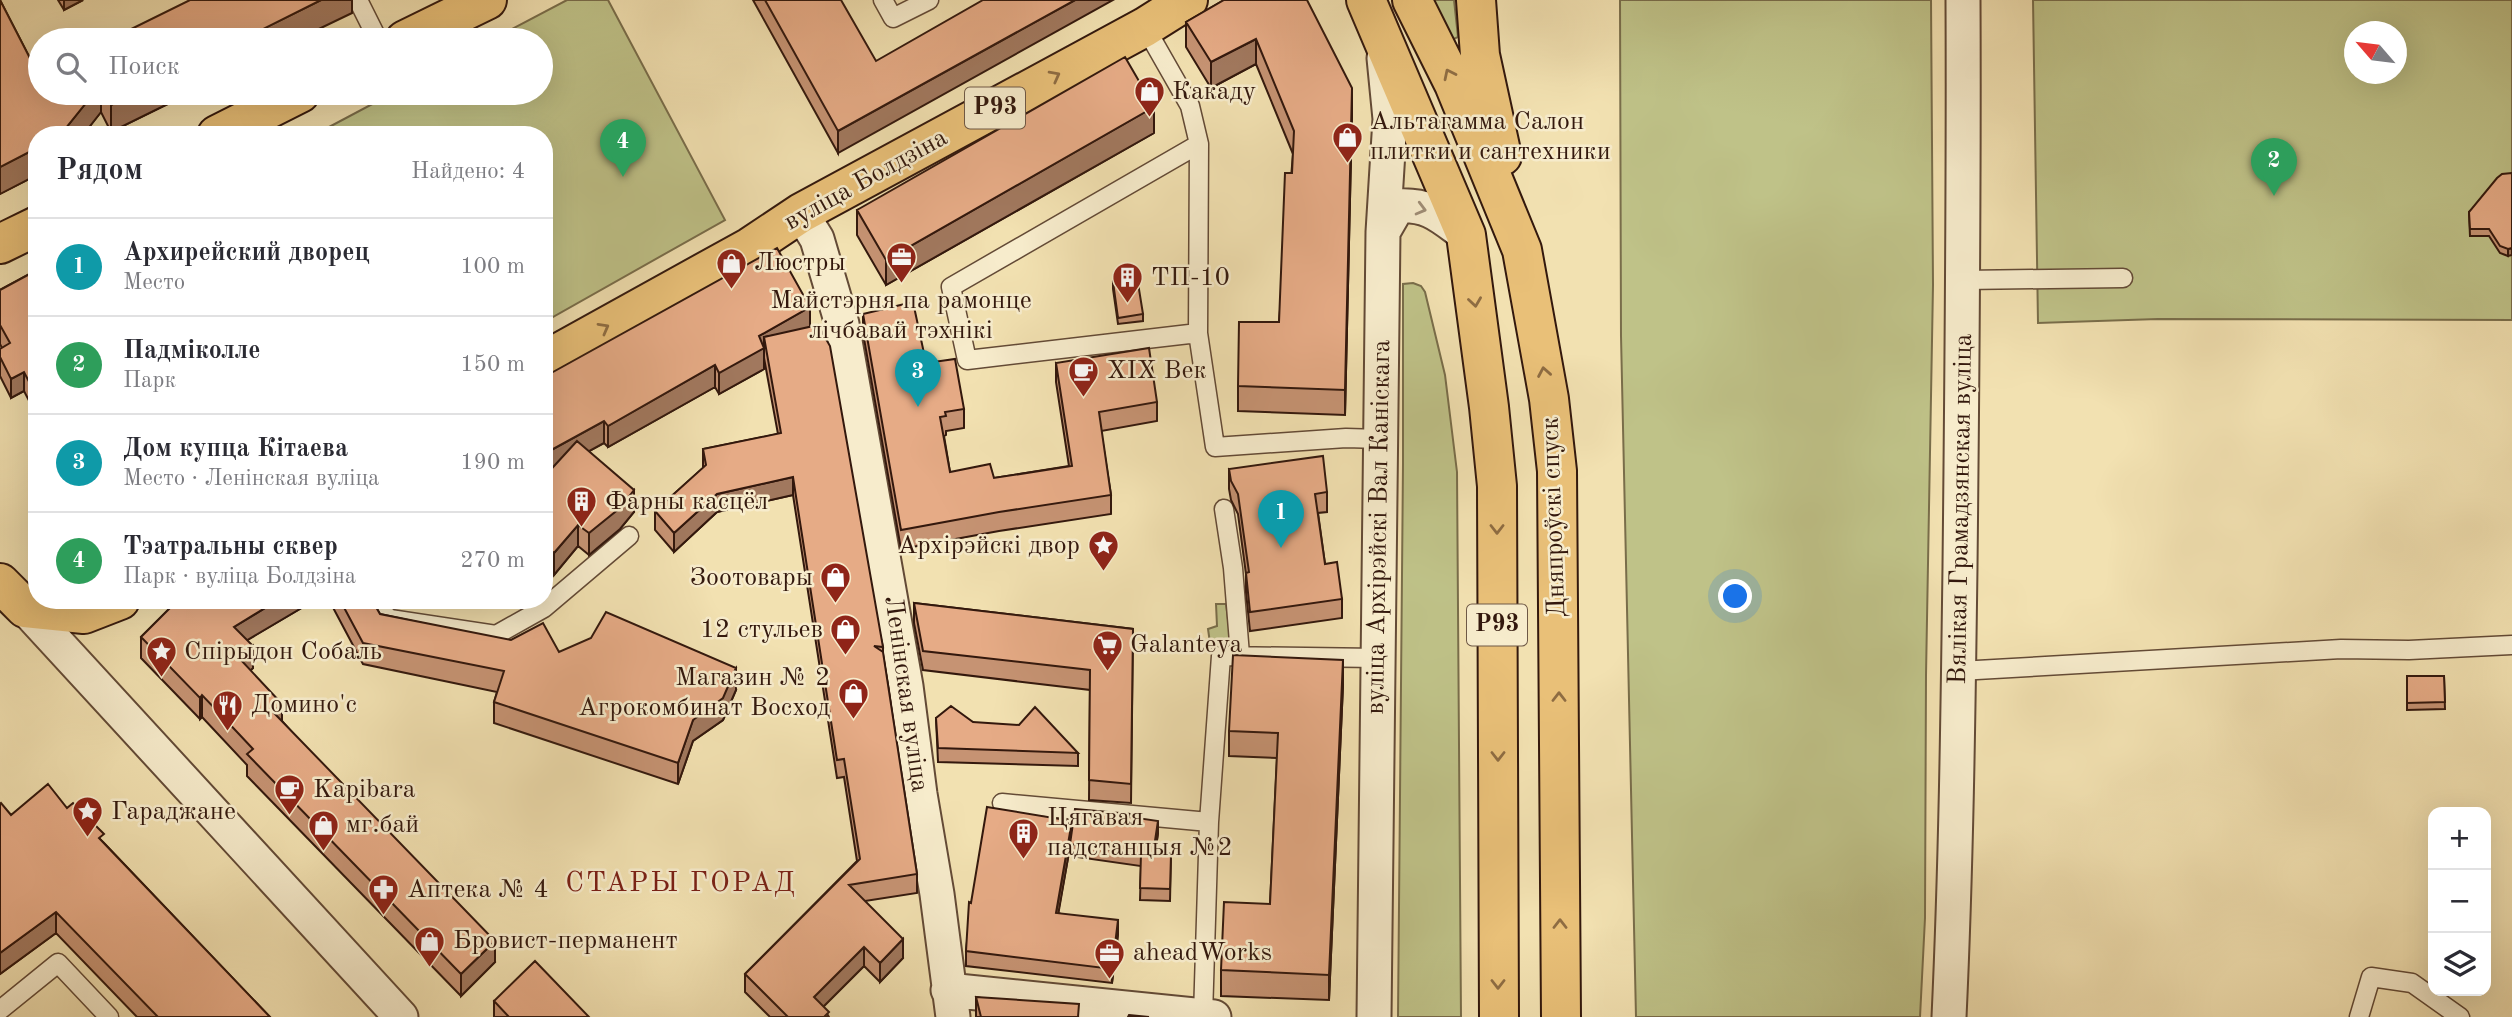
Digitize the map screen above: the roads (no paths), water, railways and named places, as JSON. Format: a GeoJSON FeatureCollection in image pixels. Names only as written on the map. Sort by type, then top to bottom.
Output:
{"type":"FeatureCollection","features":[{"type":"Feature","properties":{"kind":"main road"},"geometry":{"type":"LineString","coordinates":[[430,28],[487,0]]}},
{"type":"Feature","properties":{"kind":"main road","name":"вуліца Болдзіна"},"geometry":{"type":"LineString","coordinates":[[553,356],[750,247],[801,213],[1145,27],[1188,0]]}},
{"type":"Feature","properties":{"kind":"main road","name":"Р93"},"geometry":{"type":"LineString","coordinates":[[1366,0],[1466,235],[1489,407],[1497,486],[1499,1017]]}},
{"type":"Feature","properties":{"kind":"main road","name":"Дняпроўскі спуск"},"geometry":{"type":"LineString","coordinates":[[1412,0],[1454,83],[1522,250],[1549,399],[1557,471],[1561,1017]]}},
{"type":"Feature","properties":{"kind":"main road"},"geometry":{"type":"LineString","coordinates":[[1476,0],[1480,55],[1522,250]]}},
{"type":"Feature","properties":{"kind":"main road"},"geometry":{"type":"LineString","coordinates":[[235,126],[276,105]]}},
{"type":"Feature","properties":{"kind":"main road"},"geometry":{"type":"LineString","coordinates":[[0,244],[28,230]]}},
{"type":"Feature","properties":{"kind":"main road"},"geometry":{"type":"LineString","coordinates":[[64,609],[84,614],[97,609]]}},
{"type":"Feature","properties":{"kind":"street","name":"Вялікая Грамадзянская вуліца"},"geometry":{"type":"LineString","coordinates":[[1949,1017],[1954,922],[1959,671],[1964,280],[1963,0]]}},
{"type":"Feature","properties":{"kind":"street","name":"вуліца Архірэйскі Вал Каніскага"},"geometry":{"type":"LineString","coordinates":[[1374,1017],[1383,232],[1390,118],[1382,37]]}},
{"type":"Feature","properties":{"kind":"street"},"geometry":{"type":"LineString","coordinates":[[1383,232],[1398,206],[1418,205],[1466,235]]}},
{"type":"Feature","properties":{"kind":"street","name":"Ленінская вуліца"},"geometry":{"type":"LineString","coordinates":[[801,213],[817,239],[842,324],[906,686],[937,894],[950,1003]]}},
{"type":"Feature","properties":{"kind":"street"},"geometry":{"type":"LineString","coordinates":[[12,596],[400,1016]]}},
{"type":"Feature","properties":{"kind":"street"},"geometry":{"type":"LineString","coordinates":[[950,1003],[1209,1016]]}},
{"type":"Feature","properties":{"kind":"lane"},"geometry":{"type":"LineString","coordinates":[[358,0],[373,28]]}},
{"type":"Feature","properties":{"kind":"lane"},"geometry":{"type":"LineString","coordinates":[[883,0],[893,18],[929,0]]}},
{"type":"Feature","properties":{"kind":"lane"},"geometry":{"type":"LineString","coordinates":[[1145,27],[1190,106],[1199,144],[1198,333],[1215,447],[1346,438],[1380,439]]}},
{"type":"Feature","properties":{"kind":"lane"},"geometry":{"type":"LineString","coordinates":[[1198,333],[967,360],[951,287],[1199,144]]}},
{"type":"Feature","properties":{"kind":"lane"},"geometry":{"type":"LineString","coordinates":[[1964,280],[2123,278]]}},
{"type":"Feature","properties":{"kind":"lane"},"geometry":{"type":"LineString","coordinates":[[1224,509],[1233,568],[1240,655]]}},
{"type":"Feature","properties":{"kind":"lane"},"geometry":{"type":"LineString","coordinates":[[553,595],[629,536]]}},
{"type":"Feature","properties":{"kind":"lane"},"geometry":{"type":"LineString","coordinates":[[378,609],[390,619],[496,635],[535,609]]}},
{"type":"Feature","properties":{"kind":"lane"},"geometry":{"type":"LineString","coordinates":[[1959,671],[2342,649],[2409,650],[2512,645]]}},
{"type":"Feature","properties":{"kind":"lane"},"geometry":{"type":"LineString","coordinates":[[1209,1016],[1209,822],[1221,656],[1378,658]]}},
{"type":"Feature","properties":{"kind":"lane"},"geometry":{"type":"LineString","coordinates":[[1002,803],[1209,822]]}},
{"type":"Feature","properties":{"kind":"lane"},"geometry":{"type":"LineString","coordinates":[[0,1010],[58,962],[109,1017]]}},
{"type":"Feature","properties":{"kind":"lane"},"geometry":{"type":"LineString","coordinates":[[2359,1017],[2371,977],[2412,983],[2460,1017]]}},
{"type":"Feature","properties":{"kind":"place","name":"Какаду"},"geometry":{"type":"Point","coordinates":[1149,119]}},
{"type":"Feature","properties":{"kind":"place","name":"Альтагамма Салон плитки и сантехники"},"geometry":{"type":"Point","coordinates":[1347,164]}},
{"type":"Feature","properties":{"kind":"place","name":"Тэатральны сквер"},"geometry":{"type":"Point","coordinates":[623,177]}},
{"type":"Feature","properties":{"kind":"place","name":"Падміколле"},"geometry":{"type":"Point","coordinates":[2274,196]}},
{"type":"Feature","properties":{"kind":"place","name":"Майстэрня па рамонце лічбавай тэхнікі"},"geometry":{"type":"Point","coordinates":[901,285]}},
{"type":"Feature","properties":{"kind":"place","name":"Люстры"},"geometry":{"type":"Point","coordinates":[731,290]}},
{"type":"Feature","properties":{"kind":"place","name":"ТП-10"},"geometry":{"type":"Point","coordinates":[1128,305]}},
{"type":"Feature","properties":{"kind":"place","name":"XIX Век"},"geometry":{"type":"Point","coordinates":[1084,398]}},
{"type":"Feature","properties":{"kind":"place","name":"Дом купца Кітаева"},"geometry":{"type":"Point","coordinates":[918,407]}},
{"type":"Feature","properties":{"kind":"place","name":"Фарны касцёл"},"geometry":{"type":"Point","coordinates":[582,529]}},
{"type":"Feature","properties":{"kind":"place","name":"Архирейский дворец"},"geometry":{"type":"Point","coordinates":[1281,548]}},
{"type":"Feature","properties":{"kind":"place","name":"Архірэйскі двор"},"geometry":{"type":"Point","coordinates":[1103,573]}},
{"type":"Feature","properties":{"kind":"place","name":"Зоотовары"},"geometry":{"type":"Point","coordinates":[836,605]}},
{"type":"Feature","properties":{"kind":"place","name":"12 стульев"},"geometry":{"type":"Point","coordinates":[846,657]}},
{"type":"Feature","properties":{"kind":"place","name":"Galanteya"},"geometry":{"type":"Point","coordinates":[1107,672]}},
{"type":"Feature","properties":{"kind":"place","name":"Спірыдон Собаль"},"geometry":{"type":"Point","coordinates":[161,679]}},
{"type":"Feature","properties":{"kind":"place","name":"Магазин № 2 Агрокомбинат Восход"},"geometry":{"type":"Point","coordinates":[853,720]}},
{"type":"Feature","properties":{"kind":"place","name":"Домино'c"},"geometry":{"type":"Point","coordinates":[228,732]}},
{"type":"Feature","properties":{"kind":"place","name":"Kapibara"},"geometry":{"type":"Point","coordinates":[290,817]}},
{"type":"Feature","properties":{"kind":"place","name":"Гараджане"},"geometry":{"type":"Point","coordinates":[88,839]}},
{"type":"Feature","properties":{"kind":"place","name":"мг.бай"},"geometry":{"type":"Point","coordinates":[323,852]}},
{"type":"Feature","properties":{"kind":"place","name":"Цягавая падстанцыя №2"},"geometry":{"type":"Point","coordinates":[1024,860]}},
{"type":"Feature","properties":{"kind":"place","name":"Аптека № 4"},"geometry":{"type":"Point","coordinates":[384,917]}},
{"type":"Feature","properties":{"kind":"place","name":"Бровист-перманент"},"geometry":{"type":"Point","coordinates":[430,968]}},
{"type":"Feature","properties":{"kind":"place","name":"aheadWorks"},"geometry":{"type":"Point","coordinates":[1110,980]}},
{"type":"Feature","properties":{"kind":"district","name":"СТАРЫ ГОРАД"},"geometry":{"type":"Point","coordinates":[681,884]}}]}
